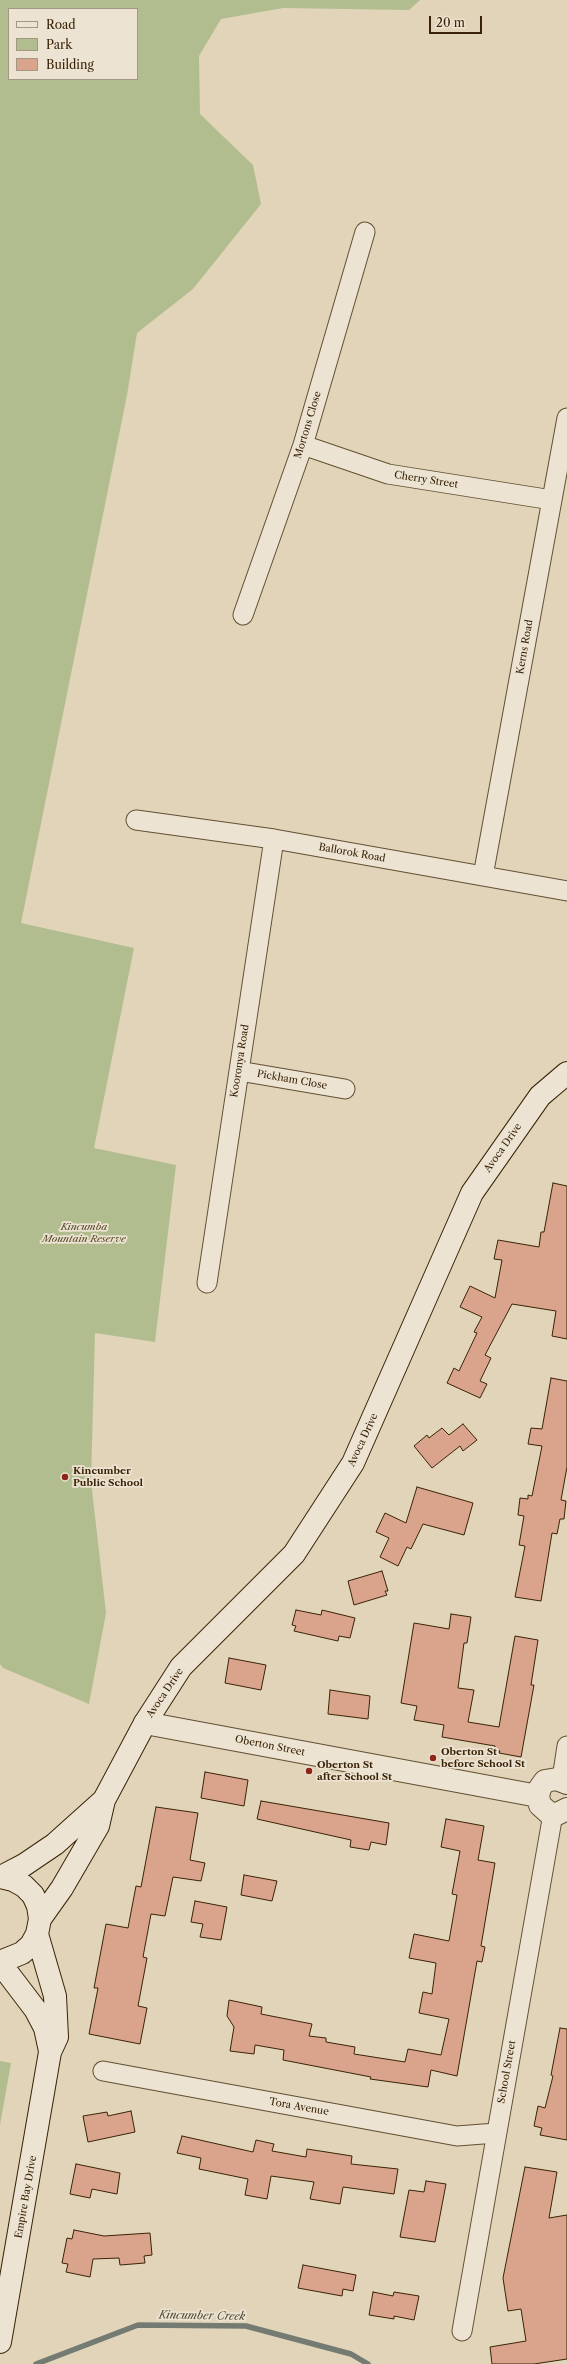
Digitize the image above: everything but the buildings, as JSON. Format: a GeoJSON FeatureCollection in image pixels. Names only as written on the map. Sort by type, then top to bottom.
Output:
{"type":"FeatureCollection","features":[{"type":"Feature","properties":{"kind":"main road","name":"Avoca Drive"},"geometry":{"type":"LineString","coordinates":[[0,1962],[22,1953],[31,1944],[38,1926],[98,1826],[104,1800],[145,1723],[181,1667],[294,1554],[349,1470],[403,1353],[472,1192],[540,1096],[567,1073]]}},
{"type":"Feature","properties":{"kind":"main road","name":"Oberton Street"},"geometry":{"type":"LineString","coordinates":[[145,1723],[538,1796]]}},
{"type":"Feature","properties":{"kind":"main road"},"geometry":{"type":"LineString","coordinates":[[560,1812],[542,1808],[538,1796],[540,1788],[545,1782],[553,1778],[564,1781]]}},
{"type":"Feature","properties":{"kind":"main road","name":"Avoca Drive"},"geometry":{"type":"LineString","coordinates":[[1,1877],[24,1865],[55,1844],[104,1800]]}},
{"type":"Feature","properties":{"kind":"main road","name":"Empire Bay Drive"},"geometry":{"type":"LineString","coordinates":[[0,2342],[50,2052],[56,2037],[55,1996],[38,1926],[38,1906],[32,1895],[24,1886],[13,1880],[1,1877]]}},
{"type":"Feature","properties":{"kind":"main road","name":"Empire Bay Drive"},"geometry":{"type":"LineString","coordinates":[[0,1962],[35,2009],[45,2028],[50,2052]]}},
{"type":"Feature","properties":{"kind":"street","name":"Mortons Close"},"geometry":{"type":"LineString","coordinates":[[243,615],[303,445],[366,232]]}},
{"type":"Feature","properties":{"kind":"street","name":"Kerns Road"},"geometry":{"type":"LineString","coordinates":[[483,876],[567,418]]}},
{"type":"Feature","properties":{"kind":"street","name":"Cherry Street"},"geometry":{"type":"LineString","coordinates":[[303,445],[388,474],[552,500]]}},
{"type":"Feature","properties":{"kind":"street","name":"Ballorok Road"},"geometry":{"type":"LineString","coordinates":[[136,820],[274,839],[567,891]]}},
{"type":"Feature","properties":{"kind":"street","name":"Kooronya Road"},"geometry":{"type":"LineString","coordinates":[[207,1283],[274,839]]}},
{"type":"Feature","properties":{"kind":"street","name":"Pickham Close"},"geometry":{"type":"LineString","coordinates":[[239,1070],[345,1089]]}},
{"type":"Feature","properties":{"kind":"street"},"geometry":{"type":"LineString","coordinates":[[564,1781],[567,1746]]}},
{"type":"Feature","properties":{"kind":"street","name":"School Street"},"geometry":{"type":"LineString","coordinates":[[462,2331],[496,2133],[560,1812]]}},
{"type":"Feature","properties":{"kind":"street","name":"Tora Avenue"},"geometry":{"type":"LineString","coordinates":[[103,2071],[457,2136],[496,2133]]}},
{"type":"Feature","properties":{"kind":"green space","name":"Kincumba Mountain Reserve"},"geometry":{"type":"Polygon","coordinates":[[[0,0],[420,0],[409,10],[283,8],[221,19],[199,56],[200,114],[253,165],[261,204],[193,289],[137,333],[127,395],[21,923],[134,948],[94,1148],[176,1165],[155,1342],[95,1333],[91,1481],[106,1613],[89,1704],[3,1668],[0,1664],[0,0]]]}},
{"type":"Feature","properties":{"kind":"green space"},"geometry":{"type":"Polygon","coordinates":[[[0,2061],[11,2063],[0,2125],[0,2061]]]}},
{"type":"Feature","properties":{"kind":"waterway","name":"Kincumber Creek"},"geometry":{"type":"LineString","coordinates":[[36,2364],[138,2325],[246,2326],[351,2354],[368,2364]]}},
{"type":"Feature","properties":{"kind":"place","name":"Kincumber Public School"},"geometry":{"type":"Point","coordinates":[65,1477]}},
{"type":"Feature","properties":{"kind":"place","name":"Oberton St before School St"},"geometry":{"type":"Point","coordinates":[433,1758]}},
{"type":"Feature","properties":{"kind":"place","name":"Oberton St after School St"},"geometry":{"type":"Point","coordinates":[309,1771]}}]}
